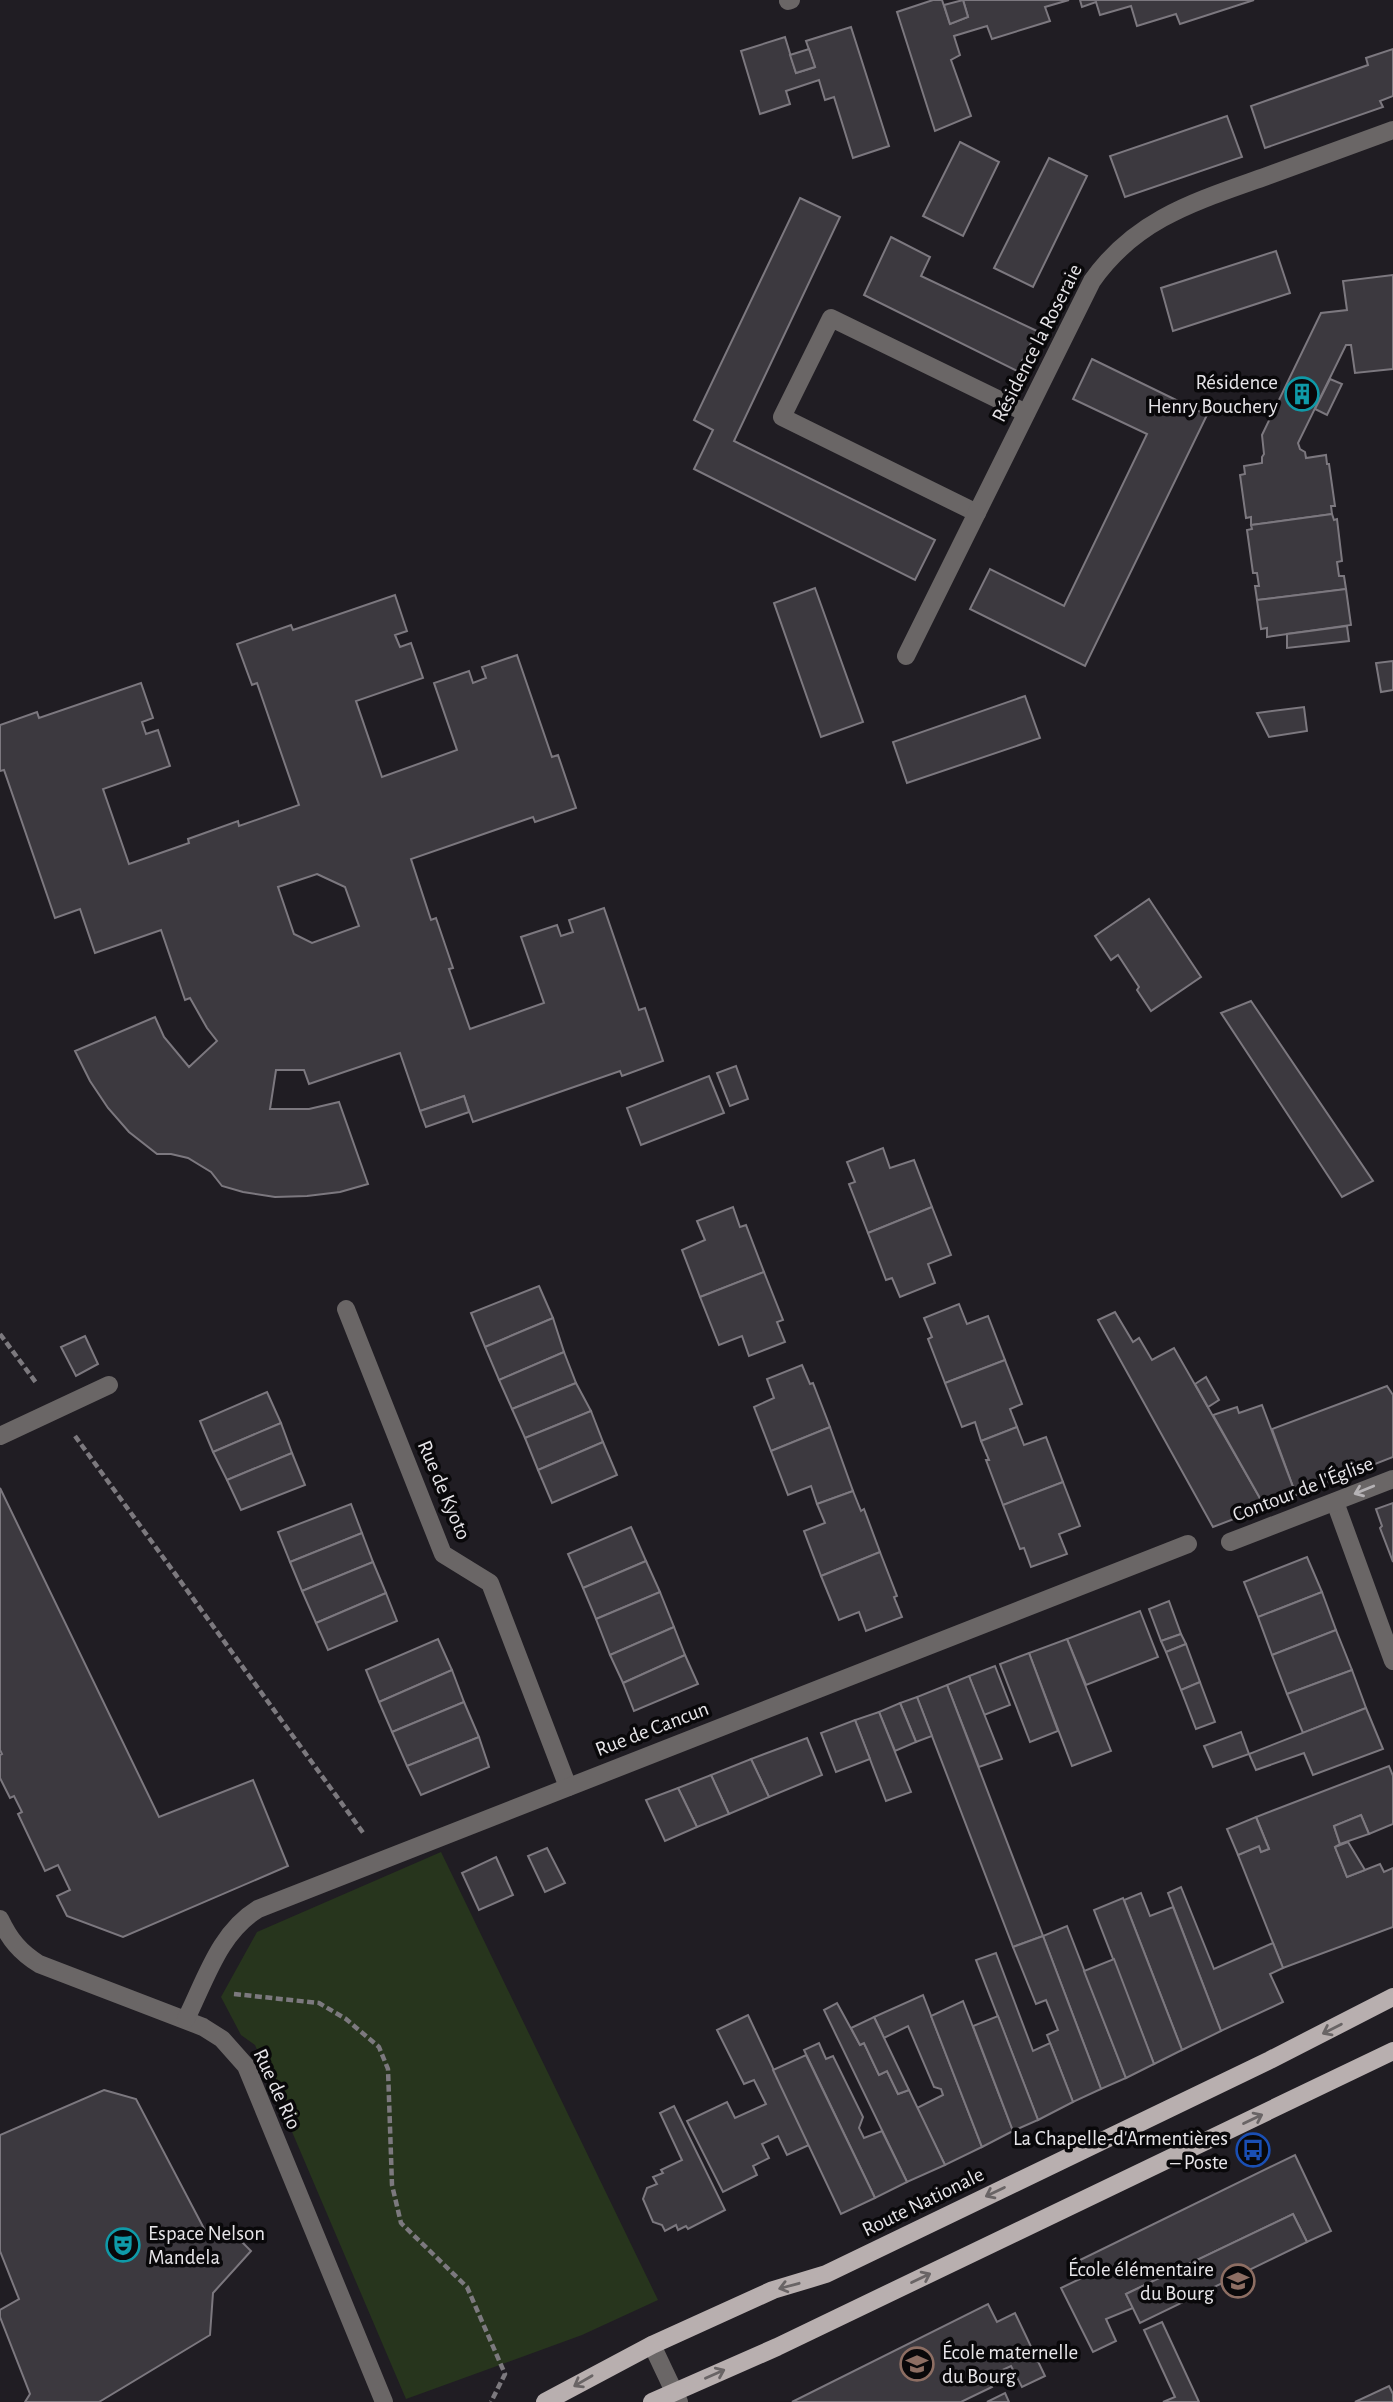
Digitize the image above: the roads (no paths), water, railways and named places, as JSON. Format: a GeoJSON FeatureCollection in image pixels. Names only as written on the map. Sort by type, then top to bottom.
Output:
{"type":"FeatureCollection","features":[{"type":"Feature","properties":{"kind":"main road","name":"Route Nationale"},"geometry":{"type":"LineString","coordinates":[[545,2402],[652,2345],[773,2290],[826,2274],[1270,2060],[1393,1997]]}},
{"type":"Feature","properties":{"kind":"main road"},"geometry":{"type":"LineString","coordinates":[[652,2402],[676,2397],[1393,2052]]}},
{"type":"Feature","properties":{"kind":"street","name":"Résidence la Roseraie"},"geometry":{"type":"LineString","coordinates":[[906,656],[1091,281],[1105,261],[1127,241],[1156,221],[1191,203],[1393,130]]}},
{"type":"Feature","properties":{"kind":"street"},"geometry":{"type":"LineString","coordinates":[[977,513],[782,417],[831,318],[1026,413]]}},
{"type":"Feature","properties":{"kind":"street","name":"Rue de Kyoto"},"geometry":{"type":"LineString","coordinates":[[346,1309],[443,1554],[491,1583],[568,1787]]}},
{"type":"Feature","properties":{"kind":"street"},"geometry":{"type":"LineString","coordinates":[[0,1436],[109,1385]]}},
{"type":"Feature","properties":{"kind":"street","name":"Contour de l'Église"},"geometry":{"type":"LineString","coordinates":[[1230,1542],[1393,1479]]}},
{"type":"Feature","properties":{"kind":"street"},"geometry":{"type":"LineString","coordinates":[[1335,1502],[1393,1661]]}},
{"type":"Feature","properties":{"kind":"street","name":"Rue de Cancun"},"geometry":{"type":"LineString","coordinates":[[186,2019],[226,1939],[242,1919],[258,1909],[1188,1544]]}},
{"type":"Feature","properties":{"kind":"street","name":"Rue de Rio"},"geometry":{"type":"LineString","coordinates":[[0,1919],[9,1939],[23,1954],[39,1964],[186,2019],[222,2039],[246,2066],[384,2402]]}},
{"type":"Feature","properties":{"kind":"street"},"geometry":{"type":"LineString","coordinates":[[652,2345],[676,2397]]}},
{"type":"Feature","properties":{"kind":"place","name":"Résidence Henry Bouchery"},"geometry":{"type":"Point","coordinates":[1302,394]}},
{"type":"Feature","properties":{"kind":"place","name":"La Chapelle-d'Armentières – Poste"},"geometry":{"type":"Point","coordinates":[1253,2150]}},
{"type":"Feature","properties":{"kind":"place","name":"Espace Nelson Mandela"},"geometry":{"type":"Point","coordinates":[123,2245]}},
{"type":"Feature","properties":{"kind":"place","name":"École élémentaire du Bourg"},"geometry":{"type":"Point","coordinates":[1238,2281]}},
{"type":"Feature","properties":{"kind":"place","name":"École maternelle du Bourg"},"geometry":{"type":"Point","coordinates":[917,2364]}}]}
